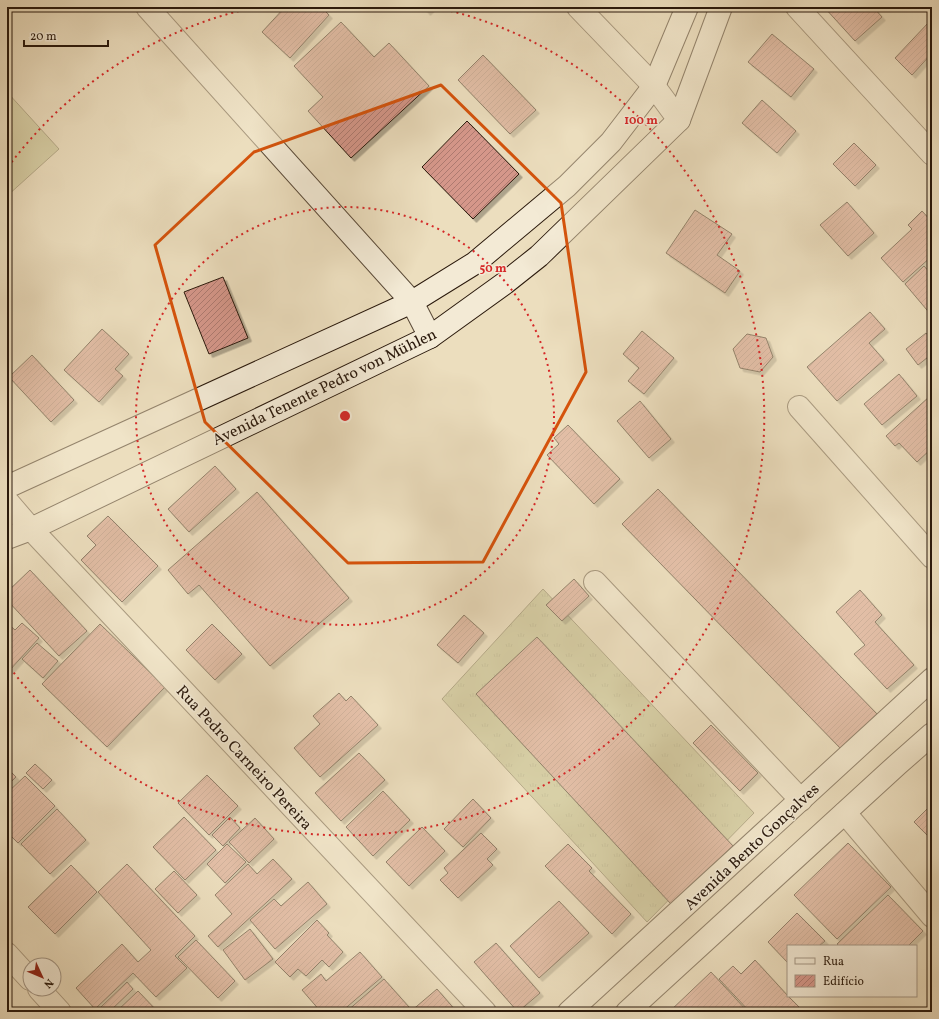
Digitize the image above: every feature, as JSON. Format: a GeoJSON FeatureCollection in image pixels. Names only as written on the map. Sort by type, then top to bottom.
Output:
{"type":"FeatureCollection","features":[{"type":"Feature","properties":{"kind":"main road"},"geometry":{"type":"LineString","coordinates":[[147,7],[412,302],[430,337]]}},
{"type":"Feature","properties":{"kind":"main road"},"geometry":{"type":"LineString","coordinates":[[578,7],[654,86],[679,120]]}},
{"type":"Feature","properties":{"kind":"main road"},"geometry":{"type":"LineString","coordinates":[[7,487],[412,302],[475,264],[567,186],[611,142],[654,86],[687,7]]}},
{"type":"Feature","properties":{"kind":"main road","name":"Avenida Tenente Pedro von Mühlen"},"geometry":{"type":"LineString","coordinates":[[7,538],[31,529],[430,337],[505,283],[540,256],[679,120],[721,7]]}},
{"type":"Feature","properties":{"kind":"main road"},"geometry":{"type":"LineString","coordinates":[[797,7],[932,154]]}},
{"type":"Feature","properties":{"kind":"main road"},"geometry":{"type":"LineString","coordinates":[[799,407],[932,557]]}},
{"type":"Feature","properties":{"kind":"main road","name":"Rua Pedro Carneiro Pereira"},"geometry":{"type":"LineString","coordinates":[[7,501],[31,529],[485,1012]]}},
{"type":"Feature","properties":{"kind":"main road"},"geometry":{"type":"LineString","coordinates":[[595,582],[801,800]]}},
{"type":"Feature","properties":{"kind":"main road","name":"Avenida Bento Gonçalves"},"geometry":{"type":"LineString","coordinates":[[569,1012],[932,679]]}},
{"type":"Feature","properties":{"kind":"main road"},"geometry":{"type":"LineString","coordinates":[[627,1012],[932,734]]}},
{"type":"Feature","properties":{"kind":"main road"},"geometry":{"type":"LineString","coordinates":[[845,813],[932,916]]}},
{"type":"Feature","properties":{"kind":"main road"},"geometry":{"type":"LineString","coordinates":[[7,954],[22,970]]}},
{"type":"Feature","properties":{"kind":"main road"},"geometry":{"type":"LineString","coordinates":[[46,997],[60,1012]]}},
{"type":"Feature","properties":{"kind":"highlighted area"},"geometry":{"type":"Polygon","coordinates":[[[441,85],[561,203],[586,372],[483,562],[348,563],[205,422],[155,245],[254,152],[441,85]]]}},
{"type":"Feature","properties":{"kind":"green space"},"geometry":{"type":"Polygon","coordinates":[[[7,92],[59,149],[7,196],[7,92]]]}},
{"type":"Feature","properties":{"kind":"green space"},"geometry":{"type":"Polygon","coordinates":[[[543,589],[754,813],[647,922],[442,699],[543,589]]]}},
{"type":"Feature","properties":{"kind":"building"},"geometry":{"type":"Polygon","coordinates":[[[285,7],[321,7],[329,15],[290,58],[262,32],[285,7]]]}},
{"type":"Feature","properties":{"kind":"building"},"geometry":{"type":"Polygon","coordinates":[[[423,7],[432,7],[427,12],[423,7]]]}},
{"type":"Feature","properties":{"kind":"building"},"geometry":{"type":"Polygon","coordinates":[[[824,7],[873,7],[882,17],[855,41],[824,7]]]}},
{"type":"Feature","properties":{"kind":"building"},"geometry":{"type":"Polygon","coordinates":[[[341,22],[374,57],[389,43],[429,86],[351,158],[308,111],[323,97],[294,66],[341,22]]]}},
{"type":"Feature","properties":{"kind":"building"},"geometry":{"type":"Polygon","coordinates":[[[929,22],[932,25],[932,53],[912,75],[895,58],[929,22]]]}},
{"type":"Feature","properties":{"kind":"building"},"geometry":{"type":"Polygon","coordinates":[[[772,34],[814,69],[791,97],[748,62],[772,34]]]}},
{"type":"Feature","properties":{"kind":"building"},"geometry":{"type":"Polygon","coordinates":[[[483,55],[536,110],[510,134],[458,80],[483,55]]]}},
{"type":"Feature","properties":{"kind":"building"},"geometry":{"type":"Polygon","coordinates":[[[762,100],[796,131],[777,153],[742,123],[762,100]]]}},
{"type":"Feature","properties":{"kind":"building"},"geometry":{"type":"Polygon","coordinates":[[[467,121],[519,174],[473,219],[422,167],[467,121]]]}},
{"type":"Feature","properties":{"kind":"building"},"geometry":{"type":"Polygon","coordinates":[[[854,143],[876,165],[855,186],[833,164],[854,143]]]}},
{"type":"Feature","properties":{"kind":"building"},"geometry":{"type":"Polygon","coordinates":[[[847,202],[874,233],[848,256],[820,225],[847,202]]]}},
{"type":"Feature","properties":{"kind":"building"},"geometry":{"type":"Polygon","coordinates":[[[695,210],[732,234],[717,255],[740,271],[725,293],[666,253],[695,210]]]}},
{"type":"Feature","properties":{"kind":"building"},"geometry":{"type":"Polygon","coordinates":[[[922,211],[932,222],[932,256],[903,282],[881,258],[912,229],[908,225],[922,211]]]}},
{"type":"Feature","properties":{"kind":"building"},"geometry":{"type":"Polygon","coordinates":[[[924,266],[932,275],[932,316],[905,284],[924,266]]]}},
{"type":"Feature","properties":{"kind":"building"},"geometry":{"type":"Polygon","coordinates":[[[223,277],[248,338],[209,354],[184,292],[223,277]]]}},
{"type":"Feature","properties":{"kind":"building"},"geometry":{"type":"Polygon","coordinates":[[[870,312],[885,329],[869,343],[884,360],[837,401],[807,367],[870,312]]]}},
{"type":"Feature","properties":{"kind":"building"},"geometry":{"type":"Polygon","coordinates":[[[102,329],[129,354],[115,369],[123,376],[99,402],[64,370],[102,329]]]}},
{"type":"Feature","properties":{"kind":"building"},"geometry":{"type":"Polygon","coordinates":[[[642,331],[674,358],[644,394],[628,381],[639,368],[623,354],[642,331]]]}},
{"type":"Feature","properties":{"kind":"building"},"geometry":{"type":"Polygon","coordinates":[[[926,333],[932,340],[932,354],[918,365],[906,349],[926,333]]]}},
{"type":"Feature","properties":{"kind":"building"},"geometry":{"type":"Polygon","coordinates":[[[747,334],[766,338],[773,357],[760,372],[740,368],[733,349],[747,334]]]}},
{"type":"Feature","properties":{"kind":"building"},"geometry":{"type":"Polygon","coordinates":[[[32,355],[74,400],[51,422],[9,377],[32,355]]]}},
{"type":"Feature","properties":{"kind":"building"},"geometry":{"type":"Polygon","coordinates":[[[899,374],[917,396],[882,425],[864,404],[899,374]]]}},
{"type":"Feature","properties":{"kind":"building"},"geometry":{"type":"Polygon","coordinates":[[[930,396],[932,399],[932,448],[917,462],[899,443],[895,446],[886,436],[930,396]]]}},
{"type":"Feature","properties":{"kind":"building"},"geometry":{"type":"Polygon","coordinates":[[[640,401],[671,439],[649,458],[617,421],[640,401]]]}},
{"type":"Feature","properties":{"kind":"building"},"geometry":{"type":"Polygon","coordinates":[[[568,425],[620,479],[594,504],[547,455],[559,444],[554,438],[568,425]]]}},
{"type":"Feature","properties":{"kind":"building"},"geometry":{"type":"Polygon","coordinates":[[[215,466],[236,489],[189,532],[168,509],[215,466]]]}},
{"type":"Feature","properties":{"kind":"building"},"geometry":{"type":"Polygon","coordinates":[[[658,489],[878,715],[842,750],[622,524],[658,489]]]}},
{"type":"Feature","properties":{"kind":"building"},"geometry":{"type":"Polygon","coordinates":[[[257,492],[349,598],[270,666],[199,585],[188,594],[168,570],[257,492]]]}},
{"type":"Feature","properties":{"kind":"building"},"geometry":{"type":"Polygon","coordinates":[[[108,516],[158,566],[122,602],[81,560],[96,545],[87,536],[108,516]]]}},
{"type":"Feature","properties":{"kind":"building"},"geometry":{"type":"Polygon","coordinates":[[[30,570],[87,631],[59,656],[7,600],[7,592],[30,570]]]}},
{"type":"Feature","properties":{"kind":"building"},"geometry":{"type":"Polygon","coordinates":[[[574,579],[589,596],[562,621],[546,605],[574,579]]]}},
{"type":"Feature","properties":{"kind":"building"},"geometry":{"type":"Polygon","coordinates":[[[860,590],[882,615],[875,622],[914,665],[887,689],[854,654],[865,645],[836,612],[860,590]]]}},
{"type":"Feature","properties":{"kind":"building"},"geometry":{"type":"Polygon","coordinates":[[[464,615],[484,633],[458,663],[437,645],[464,615]]]}},
{"type":"Feature","properties":{"kind":"building"},"geometry":{"type":"Polygon","coordinates":[[[7,623],[15,630],[22,623],[39,638],[9,671],[7,668],[7,623]]]}},
{"type":"Feature","properties":{"kind":"building"},"geometry":{"type":"Polygon","coordinates":[[[100,624],[165,687],[107,747],[42,684],[100,624]]]}},
{"type":"Feature","properties":{"kind":"building"},"geometry":{"type":"Polygon","coordinates":[[[212,624],[242,654],[215,680],[186,650],[212,624]]]}},
{"type":"Feature","properties":{"kind":"building"},"geometry":{"type":"Polygon","coordinates":[[[537,637],[733,846],[671,904],[476,694],[537,637]]]}},
{"type":"Feature","properties":{"kind":"building"},"geometry":{"type":"Polygon","coordinates":[[[37,643],[58,661],[43,678],[22,659],[37,643]]]}},
{"type":"Feature","properties":{"kind":"building"},"geometry":{"type":"Polygon","coordinates":[[[339,693],[346,701],[351,696],[378,725],[320,777],[294,748],[320,724],[313,716],[339,693]]]}},
{"type":"Feature","properties":{"kind":"building"},"geometry":{"type":"Polygon","coordinates":[[[711,725],[758,773],[740,791],[693,743],[711,725]]]}},
{"type":"Feature","properties":{"kind":"building"},"geometry":{"type":"Polygon","coordinates":[[[359,753],[385,780],[341,821],[315,793],[359,753]]]}},
{"type":"Feature","properties":{"kind":"building"},"geometry":{"type":"Polygon","coordinates":[[[35,764],[52,780],[43,789],[26,773],[35,764]]]}},
{"type":"Feature","properties":{"kind":"building"},"geometry":{"type":"Polygon","coordinates":[[[7,768],[16,777],[7,786],[7,768]]]}},
{"type":"Feature","properties":{"kind":"building"},"geometry":{"type":"Polygon","coordinates":[[[207,775],[238,806],[209,835],[178,803],[207,775]]]}},
{"type":"Feature","properties":{"kind":"building"},"geometry":{"type":"Polygon","coordinates":[[[25,776],[55,806],[18,843],[7,832],[7,793],[25,776]]]}},
{"type":"Feature","properties":{"kind":"building"},"geometry":{"type":"Polygon","coordinates":[[[383,791],[410,820],[373,856],[346,827],[383,791]]]}},
{"type":"Feature","properties":{"kind":"building"},"geometry":{"type":"Polygon","coordinates":[[[473,799],[491,818],[463,847],[444,829],[473,799]]]}},
{"type":"Feature","properties":{"kind":"building"},"geometry":{"type":"Polygon","coordinates":[[[932,804],[932,840],[914,822],[932,804]]]}},
{"type":"Feature","properties":{"kind":"building"},"geometry":{"type":"Polygon","coordinates":[[[57,809],[86,840],[50,874],[21,844],[57,809]]]}},
{"type":"Feature","properties":{"kind":"building"},"geometry":{"type":"Polygon","coordinates":[[[184,817],[216,850],[185,880],[153,847],[184,817]]]}},
{"type":"Feature","properties":{"kind":"building"},"geometry":{"type":"Polygon","coordinates":[[[230,817],[240,828],[223,846],[212,835],[230,817]]]}},
{"type":"Feature","properties":{"kind":"building"},"geometry":{"type":"Polygon","coordinates":[[[255,818],[274,839],[249,863],[229,842],[255,818]]]}},
{"type":"Feature","properties":{"kind":"building"},"geometry":{"type":"Polygon","coordinates":[[[422,827],[445,851],[409,886],[386,862],[422,827]]]}},
{"type":"Feature","properties":{"kind":"building"},"geometry":{"type":"Polygon","coordinates":[[[481,833],[497,849],[487,859],[493,865],[458,898],[440,880],[448,873],[444,868],[481,833]]]}},
{"type":"Feature","properties":{"kind":"building"},"geometry":{"type":"Polygon","coordinates":[[[848,843],[891,887],[837,939],[794,895],[848,843]]]}},
{"type":"Feature","properties":{"kind":"building"},"geometry":{"type":"Polygon","coordinates":[[[227,844],[246,862],[225,883],[207,864],[227,844]]]}},
{"type":"Feature","properties":{"kind":"building"},"geometry":{"type":"Polygon","coordinates":[[[568,844],[592,868],[589,871],[631,914],[612,934],[545,866],[568,844]]]}},
{"type":"Feature","properties":{"kind":"building"},"geometry":{"type":"Polygon","coordinates":[[[273,859],[292,879],[218,947],[208,936],[232,914],[215,895],[248,864],[257,874],[273,859]]]}},
{"type":"Feature","properties":{"kind":"building"},"geometry":{"type":"Polygon","coordinates":[[[127,864],[195,936],[175,956],[187,968],[156,997],[133,973],[95,1009],[76,988],[122,944],[138,962],[151,950],[98,892],[127,864]]]}},
{"type":"Feature","properties":{"kind":"building"},"geometry":{"type":"Polygon","coordinates":[[[71,865],[97,892],[55,934],[28,907],[71,865]]]}},
{"type":"Feature","properties":{"kind":"building"},"geometry":{"type":"Polygon","coordinates":[[[174,871],[197,895],[178,913],[155,889],[174,871]]]}},
{"type":"Feature","properties":{"kind":"building"},"geometry":{"type":"Polygon","coordinates":[[[308,882],[327,904],[275,949],[250,920],[274,899],[281,906],[308,882]]]}},
{"type":"Feature","properties":{"kind":"building"},"geometry":{"type":"Polygon","coordinates":[[[888,895],[923,931],[909,945],[837,944],[888,895]]]}},
{"type":"Feature","properties":{"kind":"building"},"geometry":{"type":"Polygon","coordinates":[[[559,901],[589,933],[539,978],[510,946],[559,901]]]}},
{"type":"Feature","properties":{"kind":"building"},"geometry":{"type":"Polygon","coordinates":[[[797,913],[825,941],[820,945],[787,945],[787,962],[768,942],[797,913]]]}},
{"type":"Feature","properties":{"kind":"building"},"geometry":{"type":"Polygon","coordinates":[[[317,920],[329,933],[327,935],[343,952],[329,967],[322,960],[306,976],[298,969],[290,977],[275,962],[317,920]]]}},
{"type":"Feature","properties":{"kind":"building"},"geometry":{"type":"Polygon","coordinates":[[[250,929],[273,959],[245,980],[223,950],[250,929]]]}},
{"type":"Feature","properties":{"kind":"building"},"geometry":{"type":"Polygon","coordinates":[[[196,940],[235,981],[218,998],[178,957],[196,940]]]}},
{"type":"Feature","properties":{"kind":"building"},"geometry":{"type":"Polygon","coordinates":[[[496,943],[540,993],[518,1012],[474,962],[496,943]]]}},
{"type":"Feature","properties":{"kind":"building"},"geometry":{"type":"Polygon","coordinates":[[[360,952],[382,977],[341,1012],[321,1012],[302,990],[321,974],[326,981],[360,952]]]}},
{"type":"Feature","properties":{"kind":"building"},"geometry":{"type":"Polygon","coordinates":[[[755,960],[787,995],[787,997],[789,997],[804,1012],[750,1012],[719,979],[733,966],[741,974],[755,960]]]}},
{"type":"Feature","properties":{"kind":"building"},"geometry":{"type":"Polygon","coordinates":[[[711,972],[748,1012],[669,1012],[711,972]]]}},
{"type":"Feature","properties":{"kind":"building"},"geometry":{"type":"Polygon","coordinates":[[[384,979],[409,1007],[403,1012],[346,1012],[384,979]]]}},
{"type":"Feature","properties":{"kind":"building"},"geometry":{"type":"Polygon","coordinates":[[[127,982],[133,989],[109,1012],[104,1012],[100,1008],[127,982]]]}},
{"type":"Feature","properties":{"kind":"building"},"geometry":{"type":"Polygon","coordinates":[[[437,989],[457,1012],[410,1012],[437,989]]]}},
{"type":"Feature","properties":{"kind":"building"},"geometry":{"type":"Polygon","coordinates":[[[138,991],[158,1012],[116,1012],[138,991]]]}}]}
